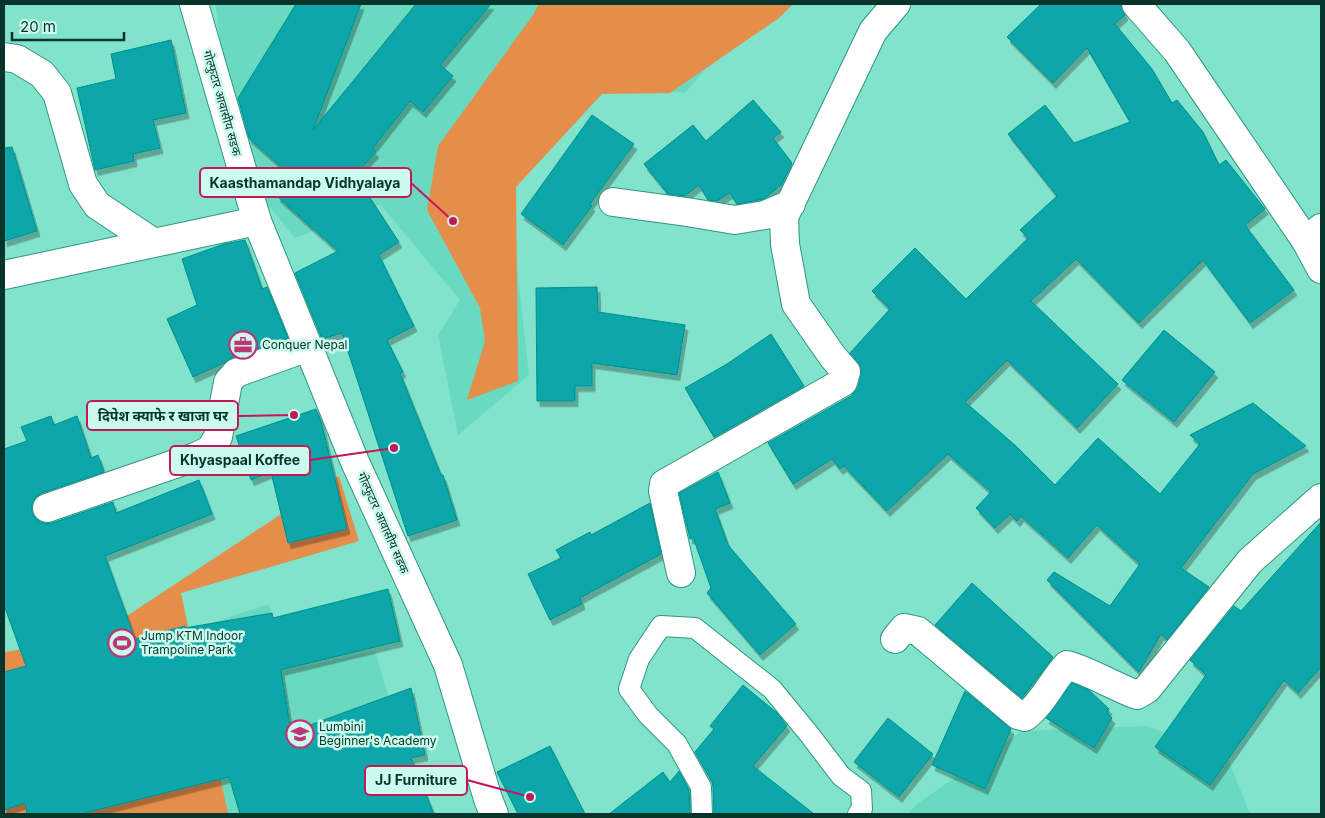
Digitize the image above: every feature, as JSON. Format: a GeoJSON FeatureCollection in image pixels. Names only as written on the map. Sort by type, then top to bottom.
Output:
{"type":"FeatureCollection","features":[{"type":"Feature","properties":{"kind":"street","name":"गोल्फुटार आवासीय सडक"},"geometry":{"type":"LineString","coordinates":[[194,4],[257,221],[355,462],[448,665],[494,814]]}},
{"type":"Feature","properties":{"kind":"street"},"geometry":{"type":"LineString","coordinates":[[681,573],[663,491],[664,484],[843,382],[846,372],[833,357],[796,304],[785,244],[784,217],[872,31],[896,4]]}},
{"type":"Feature","properties":{"kind":"street"},"geometry":{"type":"LineString","coordinates":[[1136,4],[1176,51],[1314,234],[1321,269]]}},
{"type":"Feature","properties":{"kind":"street"},"geometry":{"type":"LineString","coordinates":[[4,57],[17,59],[42,74],[57,93],[83,184],[97,205],[154,243]]}},
{"type":"Feature","properties":{"kind":"street"},"geometry":{"type":"LineString","coordinates":[[613,202],[735,220],[765,215],[791,204]]}},
{"type":"Feature","properties":{"kind":"street"},"geometry":{"type":"LineString","coordinates":[[4,275],[257,221]]}},
{"type":"Feature","properties":{"kind":"street"},"geometry":{"type":"LineString","coordinates":[[47,508],[195,458],[210,450],[218,437],[228,382],[236,373],[308,346]]}},
{"type":"Feature","properties":{"kind":"street"},"geometry":{"type":"LineString","coordinates":[[895,639],[904,628],[918,631],[1018,715],[1025,717],[1033,711],[1067,665],[1137,695],[1147,689],[1250,561],[1321,498]]}},
{"type":"Feature","properties":{"kind":"lane"},"geometry":{"type":"LineString","coordinates":[[702,814],[701,787],[677,744],[648,715],[629,689],[639,660],[661,626],[695,628],[772,689],[841,776],[860,791],[862,809],[858,814]]}},
{"type":"Feature","properties":{"kind":"shaded area"},"geometry":{"type":"Polygon","coordinates":[[[215,4],[761,4],[685,93],[600,83],[507,180],[529,375],[458,435],[438,335],[460,300],[380,204],[295,238],[233,162],[215,4]]]}},
{"type":"Feature","properties":{"kind":"shaded area"},"geometry":{"type":"Polygon","coordinates":[[[539,4],[793,4],[779,18],[670,93],[602,94],[516,187],[518,381],[467,400],[485,341],[480,308],[427,210],[438,146],[539,4]]]}},
{"type":"Feature","properties":{"kind":"shaded area","name":"Jump KTM Indoor Trampoline Park"},"geometry":{"type":"Polygon","coordinates":[[[339,476],[359,541],[181,593],[228,814],[4,814],[4,653],[98,635],[339,476]]]}},
{"type":"Feature","properties":{"kind":"shaded area","name":"Lumbini Beginner's Academy"},"geometry":{"type":"Polygon","coordinates":[[[269,604],[283,671],[375,651],[418,798],[364,814],[221,814],[176,635],[269,604]]]}},
{"type":"Feature","properties":{"kind":"shaded area"},"geometry":{"type":"Polygon","coordinates":[[[1147,726],[1228,759],[1250,814],[907,814],[917,804],[1022,731],[1147,726]]]}},
{"type":"Feature","properties":{"kind":"building"},"geometry":{"type":"Polygon","coordinates":[[[296,4],[361,4],[313,130],[416,4],[491,4],[440,65],[453,76],[423,112],[410,101],[372,149],[376,152],[355,175],[399,242],[379,255],[414,326],[387,340],[403,372],[400,373],[441,475],[443,475],[457,520],[408,536],[342,333],[322,339],[295,273],[338,251],[277,196],[293,177],[249,138],[238,98],[296,4]]]}},
{"type":"Feature","properties":{"kind":"building"},"geometry":{"type":"Polygon","coordinates":[[[1041,4],[1121,4],[1125,15],[1115,24],[1152,69],[1172,103],[1177,100],[1203,132],[1219,165],[1226,160],[1265,209],[1245,225],[1294,290],[1250,323],[1203,260],[1139,323],[1076,259],[1031,301],[1118,384],[1077,428],[1007,360],[965,402],[1016,446],[1055,485],[1098,438],[1160,494],[1200,444],[1190,435],[1253,403],[1306,446],[1253,474],[1181,568],[1209,587],[1167,640],[1161,634],[1139,672],[1047,580],[1054,572],[1110,606],[1140,564],[1097,525],[1068,558],[1021,516],[1017,521],[1010,514],[995,528],[976,508],[991,492],[948,454],[887,511],[844,466],[840,469],[832,459],[793,484],[768,443],[851,396],[858,387],[861,368],[850,353],[890,309],[872,291],[915,248],[966,299],[1028,238],[1020,230],[1057,196],[1008,134],[1045,105],[1074,143],[1130,122],[1087,48],[1053,83],[1007,37],[1041,4]]]}},
{"type":"Feature","properties":{"kind":"building"},"geometry":{"type":"Polygon","coordinates":[[[171,40],[186,113],[153,120],[160,148],[133,154],[134,161],[95,170],[77,88],[116,79],[111,54],[171,40]]]}},
{"type":"Feature","properties":{"kind":"building"},"geometry":{"type":"Polygon","coordinates":[[[753,100],[781,132],[773,138],[792,163],[782,184],[764,199],[737,204],[730,193],[717,201],[708,200],[699,185],[685,196],[668,194],[644,164],[693,125],[706,141],[753,100]]]}},
{"type":"Feature","properties":{"kind":"building"},"geometry":{"type":"Polygon","coordinates":[[[592,115],[634,144],[563,245],[521,214],[592,115]]]}},
{"type":"Feature","properties":{"kind":"building"},"geometry":{"type":"Polygon","coordinates":[[[12,147],[37,231],[4,241],[4,148],[12,147]]]}},
{"type":"Feature","properties":{"kind":"building"},"geometry":{"type":"Polygon","coordinates":[[[245,240],[262,289],[267,287],[288,338],[231,358],[193,377],[167,319],[197,305],[182,259],[224,244],[245,240]]]}},
{"type":"Feature","properties":{"kind":"building"},"geometry":{"type":"Polygon","coordinates":[[[597,287],[598,312],[685,325],[677,375],[592,363],[592,386],[575,386],[575,401],[537,401],[536,288],[597,287]]]}},
{"type":"Feature","properties":{"kind":"building"},"geometry":{"type":"Polygon","coordinates":[[[1164,330],[1215,372],[1174,422],[1122,380],[1164,330]]]}},
{"type":"Feature","properties":{"kind":"building"},"geometry":{"type":"Polygon","coordinates":[[[771,334],[804,386],[714,437],[685,388],[727,364],[771,334]]]}},
{"type":"Feature","properties":{"kind":"building"},"geometry":{"type":"Polygon","coordinates":[[[316,409],[321,421],[347,529],[288,543],[271,472],[251,480],[236,436],[316,409]]]}},
{"type":"Feature","properties":{"kind":"building"},"geometry":{"type":"Polygon","coordinates":[[[51,416],[54,425],[77,416],[91,458],[98,455],[104,472],[42,493],[36,497],[32,505],[32,513],[36,519],[44,523],[52,523],[113,502],[116,513],[199,480],[212,514],[105,556],[135,639],[185,626],[185,628],[272,613],[273,618],[388,589],[400,641],[281,670],[291,732],[411,688],[425,755],[411,758],[434,814],[240,814],[229,777],[81,814],[27,814],[25,803],[4,810],[4,672],[26,666],[4,605],[4,449],[27,441],[21,427],[51,416]]]}},
{"type":"Feature","properties":{"kind":"building"},"geometry":{"type":"Polygon","coordinates":[[[718,472],[730,503],[715,509],[728,545],[796,624],[760,655],[707,593],[711,588],[693,537],[690,539],[679,493],[718,472]]]}},
{"type":"Feature","properties":{"kind":"building"},"geometry":{"type":"Polygon","coordinates":[[[650,503],[661,554],[580,598],[582,604],[550,620],[528,574],[561,558],[556,550],[590,532],[591,535],[650,503]]]}},
{"type":"Feature","properties":{"kind":"building"},"geometry":{"type":"Polygon","coordinates":[[[1321,522],[1321,667],[1298,693],[1284,680],[1210,785],[1155,747],[1206,675],[1190,660],[1234,606],[1241,611],[1321,522]]]}},
{"type":"Feature","properties":{"kind":"building"},"geometry":{"type":"Polygon","coordinates":[[[972,583],[1053,657],[1022,698],[935,625],[972,583]]]}},
{"type":"Feature","properties":{"kind":"building"},"geometry":{"type":"Polygon","coordinates":[[[1072,683],[1089,690],[1109,709],[1107,713],[1112,718],[1094,748],[1046,718],[1072,683]]]}},
{"type":"Feature","properties":{"kind":"building"},"geometry":{"type":"Polygon","coordinates":[[[743,685],[777,713],[787,726],[753,766],[814,814],[714,814],[712,782],[695,752],[714,729],[710,726],[743,685]]]}},
{"type":"Feature","properties":{"kind":"building"},"geometry":{"type":"Polygon","coordinates":[[[965,691],[1011,729],[985,789],[932,765],[965,691]]]}},
{"type":"Feature","properties":{"kind":"building"},"geometry":{"type":"Polygon","coordinates":[[[888,718],[933,754],[899,797],[854,762],[888,718]]]}},
{"type":"Feature","properties":{"kind":"building"},"geometry":{"type":"Polygon","coordinates":[[[550,746],[585,814],[518,814],[497,772],[550,746]]]}},
{"type":"Feature","properties":{"kind":"building"},"geometry":{"type":"Polygon","coordinates":[[[679,771],[689,790],[690,814],[609,814],[663,772],[670,782],[679,771]]]}},
{"type":"Feature","properties":{"kind":"place","name":"Kaasthamandap Vidhyalaya"},"geometry":{"type":"Point","coordinates":[453,221]}},
{"type":"Feature","properties":{"kind":"place","name":"Conquer Nepal"},"geometry":{"type":"Point","coordinates":[243,345]}},
{"type":"Feature","properties":{"kind":"place","name":"दिपेश क्याफे र खाजा घर"},"geometry":{"type":"Point","coordinates":[294,415]}},
{"type":"Feature","properties":{"kind":"place","name":"Khyaspaal Koffee"},"geometry":{"type":"Point","coordinates":[394,448]}},
{"type":"Feature","properties":{"kind":"place","name":"Jump KTM Indoor Trampoline Park"},"geometry":{"type":"Point","coordinates":[122,643]}},
{"type":"Feature","properties":{"kind":"place","name":"Lumbini Beginner's Academy"},"geometry":{"type":"Point","coordinates":[300,734]}},
{"type":"Feature","properties":{"kind":"place","name":"JJ Furniture"},"geometry":{"type":"Point","coordinates":[530,797]}}]}
